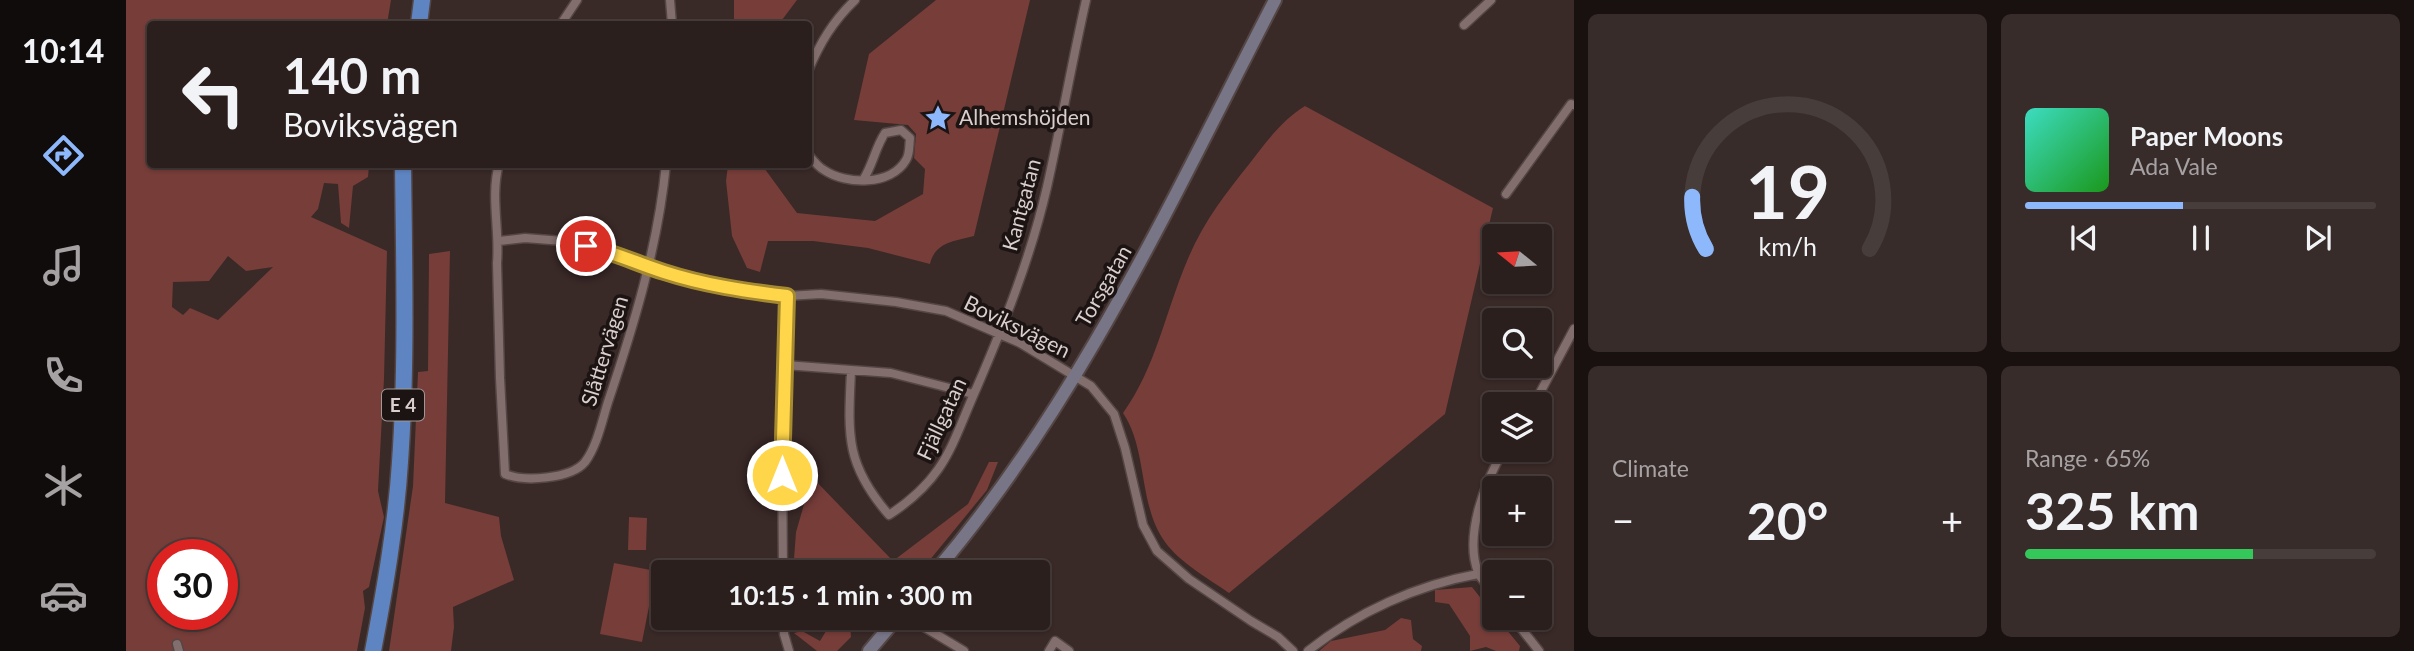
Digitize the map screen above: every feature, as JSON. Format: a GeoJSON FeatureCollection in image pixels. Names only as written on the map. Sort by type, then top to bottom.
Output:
{"type":"FeatureCollection","features":[{"type":"Feature","properties":{"kind":"highway"},"geometry":{"type":"LineString","coordinates":[[411,21],[414,0]]}},
{"type":"Feature","properties":{"kind":"highway"},"geometry":{"type":"LineString","coordinates":[[419,21],[422,0]]}},
{"type":"Feature","properties":{"kind":"highway","name":"E 4"},"geometry":{"type":"LineString","coordinates":[[373,651],[390,558],[400,461],[403,409],[403,168]]}},
{"type":"Feature","properties":{"kind":"highway","name":"E 4"},"geometry":{"type":"LineString","coordinates":[[383,651],[397,564],[410,446],[411,168]]}},
{"type":"Feature","properties":{"kind":"main road","name":"Torsgatan"},"geometry":{"type":"LineString","coordinates":[[945,560],[1045,426],[1147,249],[1275,0]]}},
{"type":"Feature","properties":{"kind":"main road"},"geometry":{"type":"LineString","coordinates":[[869,651],[887,630]]}},
{"type":"Feature","properties":{"kind":"street"},"geometry":{"type":"LineString","coordinates":[[563,21],[577,0]]}},
{"type":"Feature","properties":{"kind":"street"},"geometry":{"type":"LineString","coordinates":[[670,0],[672,21]]}},
{"type":"Feature","properties":{"kind":"street"},"geometry":{"type":"LineString","coordinates":[[812,61],[828,30],[855,0]]}},
{"type":"Feature","properties":{"kind":"street","name":"Kantgatan"},"geometry":{"type":"LineString","coordinates":[[1000,334],[1020,279],[1047,188],[1086,0]]}},
{"type":"Feature","properties":{"kind":"street"},"geometry":{"type":"LineString","coordinates":[[1464,25],[1491,0]]}},
{"type":"Feature","properties":{"kind":"street"},"geometry":{"type":"LineString","coordinates":[[1506,194],[1572,104],[1574,106]]}},
{"type":"Feature","properties":{"kind":"street"},"geometry":{"type":"LineString","coordinates":[[812,158],[823,170],[839,177],[863,180],[883,177],[897,170],[906,160],[910,138],[901,130],[885,133],[877,145],[875,159],[863,180]]}},
{"type":"Feature","properties":{"kind":"street"},"geometry":{"type":"LineString","coordinates":[[499,168],[495,197],[499,241]]}},
{"type":"Feature","properties":{"kind":"street","name":"Slåttervägen"},"geometry":{"type":"LineString","coordinates":[[499,241],[499,378],[505,474],[514,478],[572,473],[584,463],[592,449],[615,381],[649,267],[665,168]]}},
{"type":"Feature","properties":{"kind":"street","name":"Boviksvägen"},"geometry":{"type":"LineString","coordinates":[[499,241],[526,238],[564,241],[610,251],[649,267],[720,286],[787,296],[821,294],[896,302],[946,312],[1000,334],[1091,386],[1114,414],[1143,525],[1157,551],[1189,579],[1278,637],[1293,651]]}},
{"type":"Feature","properties":{"kind":"street"},"geometry":{"type":"LineString","coordinates":[[783,560],[781,520],[787,296]]}},
{"type":"Feature","properties":{"kind":"street"},"geometry":{"type":"LineString","coordinates":[[1540,392],[1574,329]]}},
{"type":"Feature","properties":{"kind":"street","name":"Fjällgatan"},"geometry":{"type":"LineString","coordinates":[[851,371],[851,448],[871,493],[889,515],[939,471],[958,434],[1000,334]]}},
{"type":"Feature","properties":{"kind":"street"},"geometry":{"type":"LineString","coordinates":[[785,365],[891,373],[973,394]]}},
{"type":"Feature","properties":{"kind":"street"},"geometry":{"type":"LineString","coordinates":[[1482,579],[1478,574],[1476,524],[1482,492],[1498,462]]}},
{"type":"Feature","properties":{"kind":"street"},"geometry":{"type":"LineString","coordinates":[[1308,651],[1327,636],[1385,603],[1443,580],[1478,574]]}},
{"type":"Feature","properties":{"kind":"street"},"geometry":{"type":"LineString","coordinates":[[784,630],[789,651]]}},
{"type":"Feature","properties":{"kind":"street"},"geometry":{"type":"LineString","coordinates":[[929,630],[964,651]]}},
{"type":"Feature","properties":{"kind":"street"},"geometry":{"type":"LineString","coordinates":[[1522,630],[1539,651]]}},
{"type":"Feature","properties":{"kind":"street"},"geometry":{"type":"LineString","coordinates":[[1049,651],[1055,641],[1069,651]]}},
{"type":"Feature","properties":{"kind":"shaded area"},"geometry":{"type":"Polygon","coordinates":[[[126,0],[391,0],[388,21],[147,21],[147,168],[369,168],[368,177],[353,186],[349,228],[341,223],[338,184],[324,183],[318,209],[311,217],[387,251],[378,491],[384,517],[369,587],[363,591],[365,608],[357,651],[126,651],[126,0]],[[228,256],[209,281],[173,282],[172,307],[183,315],[190,308],[218,320],[273,267],[246,271],[228,256]]]}},
{"type":"Feature","properties":{"kind":"shaded area"},"geometry":{"type":"Polygon","coordinates":[[[734,0],[797,0],[781,21],[734,21],[734,0]]]}},
{"type":"Feature","properties":{"kind":"shaded area"},"geometry":{"type":"Polygon","coordinates":[[[936,0],[1030,0],[974,236],[941,247],[930,264],[868,248],[813,241],[768,241],[760,272],[747,268],[732,236],[726,181],[728,168],[764,168],[797,213],[875,221],[923,194],[925,169],[914,158],[916,134],[908,125],[854,120],[869,54],[936,0]]]}},
{"type":"Feature","properties":{"kind":"shaded area"},"geometry":{"type":"Polygon","coordinates":[[[1305,106],[1493,208],[1489,224],[1482,224],[1482,255],[1445,414],[1229,593],[1186,563],[1165,542],[1156,527],[1146,495],[1136,444],[1123,413],[1144,377],[1187,261],[1207,222],[1268,139],[1305,106]]]}},
{"type":"Feature","properties":{"kind":"shaded area"},"geometry":{"type":"Polygon","coordinates":[[[450,251],[445,503],[499,517],[501,536],[514,580],[453,607],[451,651],[389,651],[413,486],[418,372],[428,371],[429,254],[450,251]]]}},
{"type":"Feature","properties":{"kind":"shaded area"},"geometry":{"type":"Polygon","coordinates":[[[989,462],[998,462],[987,490],[930,560],[894,560],[968,504],[989,462]]]}},
{"type":"Feature","properties":{"kind":"shaded area"},"geometry":{"type":"Polygon","coordinates":[[[812,477],[892,560],[794,560],[796,532],[812,477]]]}},
{"type":"Feature","properties":{"kind":"shaded area"},"geometry":{"type":"Polygon","coordinates":[[[629,517],[647,518],[646,550],[628,550],[629,517]]]}},
{"type":"Feature","properties":{"kind":"shaded area"},"geometry":{"type":"Polygon","coordinates":[[[614,563],[651,570],[651,596],[642,642],[600,634],[614,563]]]}},
{"type":"Feature","properties":{"kind":"shaded area"},"geometry":{"type":"Polygon","coordinates":[[[1472,587],[1482,600],[1482,630],[1507,630],[1520,646],[1519,651],[1496,651],[1486,647],[1470,651],[1470,636],[1449,604],[1435,602],[1435,590],[1472,587]]]}},
{"type":"Feature","properties":{"kind":"shaded area"},"geometry":{"type":"Polygon","coordinates":[[[1401,618],[1411,620],[1413,639],[1422,646],[1421,651],[1319,651],[1331,641],[1385,630],[1401,618]]]}},
{"type":"Feature","properties":{"kind":"shaded area"},"geometry":{"type":"Polygon","coordinates":[[[827,630],[850,630],[851,637],[837,651],[817,651],[794,633],[802,631],[820,641],[827,630]]]}},
{"type":"Feature","properties":{"kind":"place","name":"Alhemshöjden"},"geometry":{"type":"Point","coordinates":[938,118]}},
{"type":"Feature","properties":{"kind":"route"},"geometry":{"type":"LineString","coordinates":[[586,246],[610,251],[662,272],[691,280],[787,296],[782,475]]}}]}
